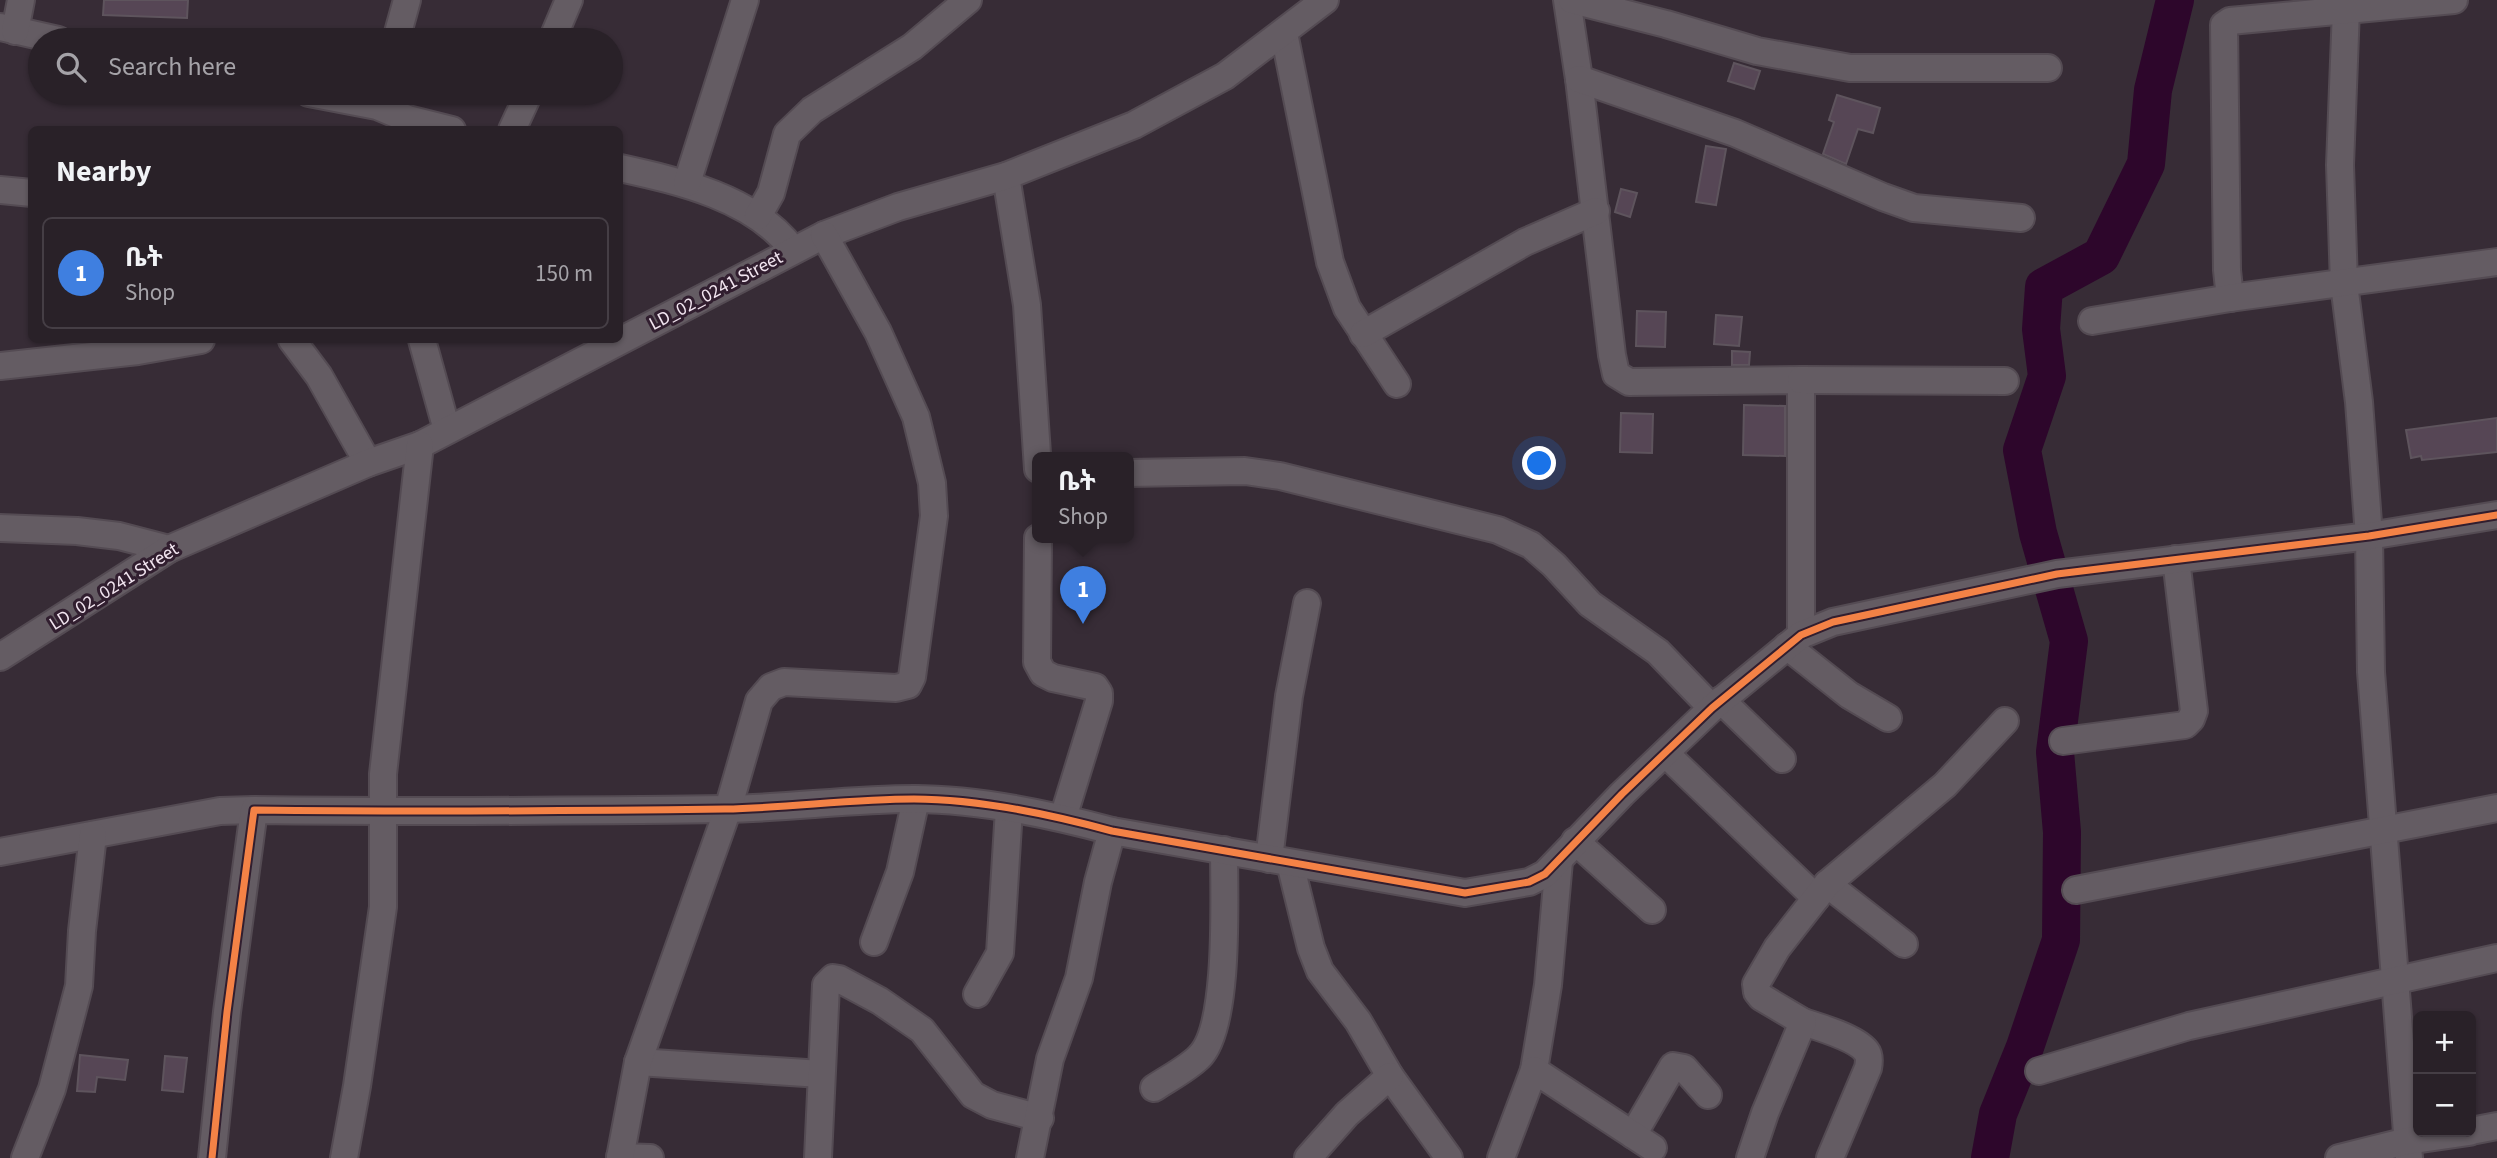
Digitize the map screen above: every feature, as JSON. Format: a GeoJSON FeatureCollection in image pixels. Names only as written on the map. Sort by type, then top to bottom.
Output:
{"type":"FeatureCollection","features":[{"type":"Feature","properties":{"kind":"street"},"geometry":{"type":"LineString","coordinates":[[21,0],[8,29],[28,33]]}},
{"type":"Feature","properties":{"kind":"street"},"geometry":{"type":"LineString","coordinates":[[399,28],[407,0]]}},
{"type":"Feature","properties":{"kind":"street"},"geometry":{"type":"LineString","coordinates":[[557,28],[569,0]]}},
{"type":"Feature","properties":{"kind":"street"},"geometry":{"type":"LineString","coordinates":[[687,183],[745,0]]}},
{"type":"Feature","properties":{"kind":"street"},"geometry":{"type":"LineString","coordinates":[[758,216],[771,192],[787,134],[812,110],[912,47],[968,0]]}},
{"type":"Feature","properties":{"kind":"street","name":"LD_02_0241 Street"},"geometry":{"type":"LineString","coordinates":[[623,338],[824,234],[898,207],[1006,176],[1134,125],[1225,76],[1325,0]]}},
{"type":"Feature","properties":{"kind":"street"},"geometry":{"type":"LineString","coordinates":[[1567,0],[1612,355],[1616,373],[1622,379],[1629,382],[2005,381]]}},
{"type":"Feature","properties":{"kind":"street"},"geometry":{"type":"LineString","coordinates":[[1572,0],[1758,51],[1850,68],[2048,68]]}},
{"type":"Feature","properties":{"kind":"street"},"geometry":{"type":"LineString","coordinates":[[2230,298],[2227,270],[2224,25],[2230,21],[2454,0]]}},
{"type":"Feature","properties":{"kind":"street"},"geometry":{"type":"LineString","coordinates":[[2346,9],[2340,165],[2344,285],[2359,402],[2369,536],[2371,673],[2408,1150]]}},
{"type":"Feature","properties":{"kind":"street"},"geometry":{"type":"LineString","coordinates":[[1284,33],[1330,262],[1347,308],[1397,384]]}},
{"type":"Feature","properties":{"kind":"street"},"geometry":{"type":"LineString","coordinates":[[1579,79],[1735,133],[1914,208],[2021,218]]}},
{"type":"Feature","properties":{"kind":"street"},"geometry":{"type":"LineString","coordinates":[[362,105],[434,126]]}},
{"type":"Feature","properties":{"kind":"street"},"geometry":{"type":"LineString","coordinates":[[514,126],[523,105]]}},
{"type":"Feature","properties":{"kind":"street"},"geometry":{"type":"LineString","coordinates":[[623,169],[687,183],[758,216],[781,234],[793,250]]}},
{"type":"Feature","properties":{"kind":"street"},"geometry":{"type":"LineString","coordinates":[[1006,176],[1027,305],[1037,452]]}},
{"type":"Feature","properties":{"kind":"street"},"geometry":{"type":"LineString","coordinates":[[0,190],[28,193]]}},
{"type":"Feature","properties":{"kind":"street"},"geometry":{"type":"LineString","coordinates":[[1363,334],[1525,242],[1595,211]]}},
{"type":"Feature","properties":{"kind":"street"},"geometry":{"type":"LineString","coordinates":[[650,1158],[620,1158],[638,1062],[728,809],[759,701],[771,687],[784,682],[896,688],[908,685],[912,677],[934,516],[932,483],[916,417],[878,332],[824,234]]}},
{"type":"Feature","properties":{"kind":"street"},"geometry":{"type":"LineString","coordinates":[[2092,321],[2230,298],[2344,285],[2497,262]]}},
{"type":"Feature","properties":{"kind":"street"},"geometry":{"type":"LineString","coordinates":[[0,366],[138,351],[184,343]]}},
{"type":"Feature","properties":{"kind":"street"},"geometry":{"type":"LineString","coordinates":[[294,343],[319,376],[368,463]]}},
{"type":"Feature","properties":{"kind":"street"},"geometry":{"type":"LineString","coordinates":[[423,343],[447,430]]}},
{"type":"Feature","properties":{"kind":"street","name":"LD_02_0241 Street"},"geometry":{"type":"LineString","coordinates":[[0,657],[169,549],[368,463],[420,445],[614,343]]}},
{"type":"Feature","properties":{"kind":"street"},"geometry":{"type":"LineString","coordinates":[[1801,380],[1794,641],[1849,695],[1888,718]]}},
{"type":"Feature","properties":{"kind":"street"},"geometry":{"type":"LineString","coordinates":[[345,1158],[383,907],[383,774],[420,445]]}},
{"type":"Feature","properties":{"kind":"street"},"geometry":{"type":"LineString","coordinates":[[1134,473],[1245,471],[1280,476],[1498,530],[1531,545],[1554,565],[1590,604],[1658,652],[1782,759]]}},
{"type":"Feature","properties":{"kind":"street"},"geometry":{"type":"LineString","coordinates":[[0,852],[220,811],[728,809],[916,799],[1063,818],[1112,831],[1465,893],[1529,882],[1545,874],[1717,704],[1794,641],[1833,622],[2046,576],[2369,536],[2497,516]]}},
{"type":"Feature","properties":{"kind":"street"},"geometry":{"type":"LineString","coordinates":[[0,528],[77,531],[119,536],[169,549]]}},
{"type":"Feature","properties":{"kind":"street"},"geometry":{"type":"LineString","coordinates":[[1038,543],[1038,662],[1043,673],[1053,678],[1095,687],[1099,693],[1099,701],[1063,818]]}},
{"type":"Feature","properties":{"kind":"street"},"geometry":{"type":"LineString","coordinates":[[2063,741],[2185,725],[2191,719],[2194,711],[2176,559]]}},
{"type":"Feature","properties":{"kind":"street"},"geometry":{"type":"LineString","coordinates":[[1307,603],[1289,696],[1280,861],[1320,971],[1359,1021],[1390,1076],[1448,1158]]}},
{"type":"Feature","properties":{"kind":"street"},"geometry":{"type":"LineString","coordinates":[[1830,1158],[1868,1068],[1866,1051],[1837,1033],[1803,1022],[1761,997],[1756,985],[1777,948],[1821,891],[1945,785],[2005,721]]}},
{"type":"Feature","properties":{"kind":"street"},"geometry":{"type":"LineString","coordinates":[[1666,754],[1821,891],[1903,944]]}},
{"type":"Feature","properties":{"kind":"street"},"geometry":{"type":"LineString","coordinates":[[874,942],[900,872],[916,799]]}},
{"type":"Feature","properties":{"kind":"street"},"geometry":{"type":"LineString","coordinates":[[2076,890],[2497,808]]}},
{"type":"Feature","properties":{"kind":"street"},"geometry":{"type":"LineString","coordinates":[[977,994],[1000,953],[1009,809]]}},
{"type":"Feature","properties":{"kind":"street"},"geometry":{"type":"LineString","coordinates":[[212,1158],[227,1012],[254,810]]}},
{"type":"Feature","properties":{"kind":"street"},"geometry":{"type":"LineString","coordinates":[[1030,1158],[1051,1059],[1079,978],[1098,882],[1112,831]]}},
{"type":"Feature","properties":{"kind":"street"},"geometry":{"type":"LineString","coordinates":[[25,1158],[52,1089],[79,986],[93,835]]}},
{"type":"Feature","properties":{"kind":"street"},"geometry":{"type":"LineString","coordinates":[[1154,1088],[1200,1057],[1213,1037],[1218,1013],[1224,936],[1224,850]]}},
{"type":"Feature","properties":{"kind":"street"},"geometry":{"type":"LineString","coordinates":[[1567,851],[1652,910]]}},
{"type":"Feature","properties":{"kind":"street"},"geometry":{"type":"LineString","coordinates":[[1501,1158],[1534,1070],[1567,851]]}},
{"type":"Feature","properties":{"kind":"street"},"geometry":{"type":"LineString","coordinates":[[2039,1071],[2189,1027],[2497,958]]}},
{"type":"Feature","properties":{"kind":"street"},"geometry":{"type":"LineString","coordinates":[[818,1158],[826,985],[833,978],[880,1001],[922,1030],[973,1094],[992,1105],[1040,1118]]}},
{"type":"Feature","properties":{"kind":"street"},"geometry":{"type":"LineString","coordinates":[[1750,1158],[1765,1113],[1803,1022]]}},
{"type":"Feature","properties":{"kind":"street"},"geometry":{"type":"LineString","coordinates":[[638,1062],[821,1074]]}},
{"type":"Feature","properties":{"kind":"street"},"geometry":{"type":"LineString","coordinates":[[1534,1070],[1643,1142],[1673,1066],[1684,1068],[1708,1095]]}},
{"type":"Feature","properties":{"kind":"street"},"geometry":{"type":"LineString","coordinates":[[1308,1158],[1347,1114],[1390,1076]]}},
{"type":"Feature","properties":{"kind":"street"},"geometry":{"type":"LineString","coordinates":[[2476,1131],[2497,1126]]}},
{"type":"Feature","properties":{"kind":"street"},"geometry":{"type":"LineString","coordinates":[[2339,1158],[2408,1150],[2442,1137]]}},
{"type":"Feature","properties":{"kind":"building"},"geometry":{"type":"Polygon","coordinates":[[[104,0],[188,0],[187,18],[103,15],[104,0]]]}},
{"type":"Feature","properties":{"kind":"building"},"geometry":{"type":"Polygon","coordinates":[[[1734,63],[1760,71],[1754,89],[1728,81],[1734,63]]]}},
{"type":"Feature","properties":{"kind":"building"},"geometry":{"type":"Polygon","coordinates":[[[1837,95],[1880,108],[1873,133],[1858,129],[1846,164],[1823,154],[1834,122],[1829,120],[1837,95]]]}},
{"type":"Feature","properties":{"kind":"building"},"geometry":{"type":"Polygon","coordinates":[[[1706,146],[1726,149],[1716,205],[1696,202],[1706,146]]]}},
{"type":"Feature","properties":{"kind":"building"},"geometry":{"type":"Polygon","coordinates":[[[1621,189],[1637,193],[1630,217],[1615,212],[1621,189]]]}},
{"type":"Feature","properties":{"kind":"building"},"geometry":{"type":"Polygon","coordinates":[[[1637,311],[1666,312],[1665,347],[1636,346],[1637,311]]]}},
{"type":"Feature","properties":{"kind":"building"},"geometry":{"type":"Polygon","coordinates":[[[1716,315],[1742,317],[1739,346],[1714,344],[1716,315]]]}},
{"type":"Feature","properties":{"kind":"building"},"geometry":{"type":"Polygon","coordinates":[[[1732,351],[1750,352],[1749,365],[1732,365],[1732,351]]]}},
{"type":"Feature","properties":{"kind":"building"},"geometry":{"type":"Polygon","coordinates":[[[1744,405],[1785,406],[1785,456],[1743,455],[1744,405]]]}},
{"type":"Feature","properties":{"kind":"building"},"geometry":{"type":"Polygon","coordinates":[[[1621,413],[1653,414],[1652,453],[1620,452],[1621,413]]]}},
{"type":"Feature","properties":{"kind":"building"},"geometry":{"type":"Polygon","coordinates":[[[2497,418],[2497,452],[2422,460],[2421,456],[2411,458],[2406,430],[2497,418]]]}},
{"type":"Feature","properties":{"kind":"building"},"geometry":{"type":"Polygon","coordinates":[[[80,1055],[128,1060],[125,1080],[97,1077],[95,1092],[77,1091],[80,1055]]]}},
{"type":"Feature","properties":{"kind":"building"},"geometry":{"type":"Polygon","coordinates":[[[165,1056],[187,1058],[183,1092],[162,1090],[165,1056]]]}},
{"type":"Feature","properties":{"kind":"waterway"},"geometry":{"type":"LineString","coordinates":[[1990,1158],[1998,1114],[2025,1047],[2061,940],[2062,832],[2055,752],[2069,641],[2038,533],[2022,450],[2047,376],[2041,329],[2044,287],[2101,256],[2146,164],[2153,90],[2175,0]]}},
{"type":"Feature","properties":{"kind":"cycle path"},"geometry":{"type":"LineString","coordinates":[[212,1158],[227,1012],[254,810],[725,809],[890,799],[939,800],[1014,809],[1112,831],[1465,893],[1529,882],[1545,874],[1622,794],[1712,708],[1801,635],[1833,622],[2057,574],[2369,536],[2497,515]]}},
{"type":"Feature","properties":{"kind":"place","name":"ቤት"},"geometry":{"type":"Point","coordinates":[1083,624]}}]}
